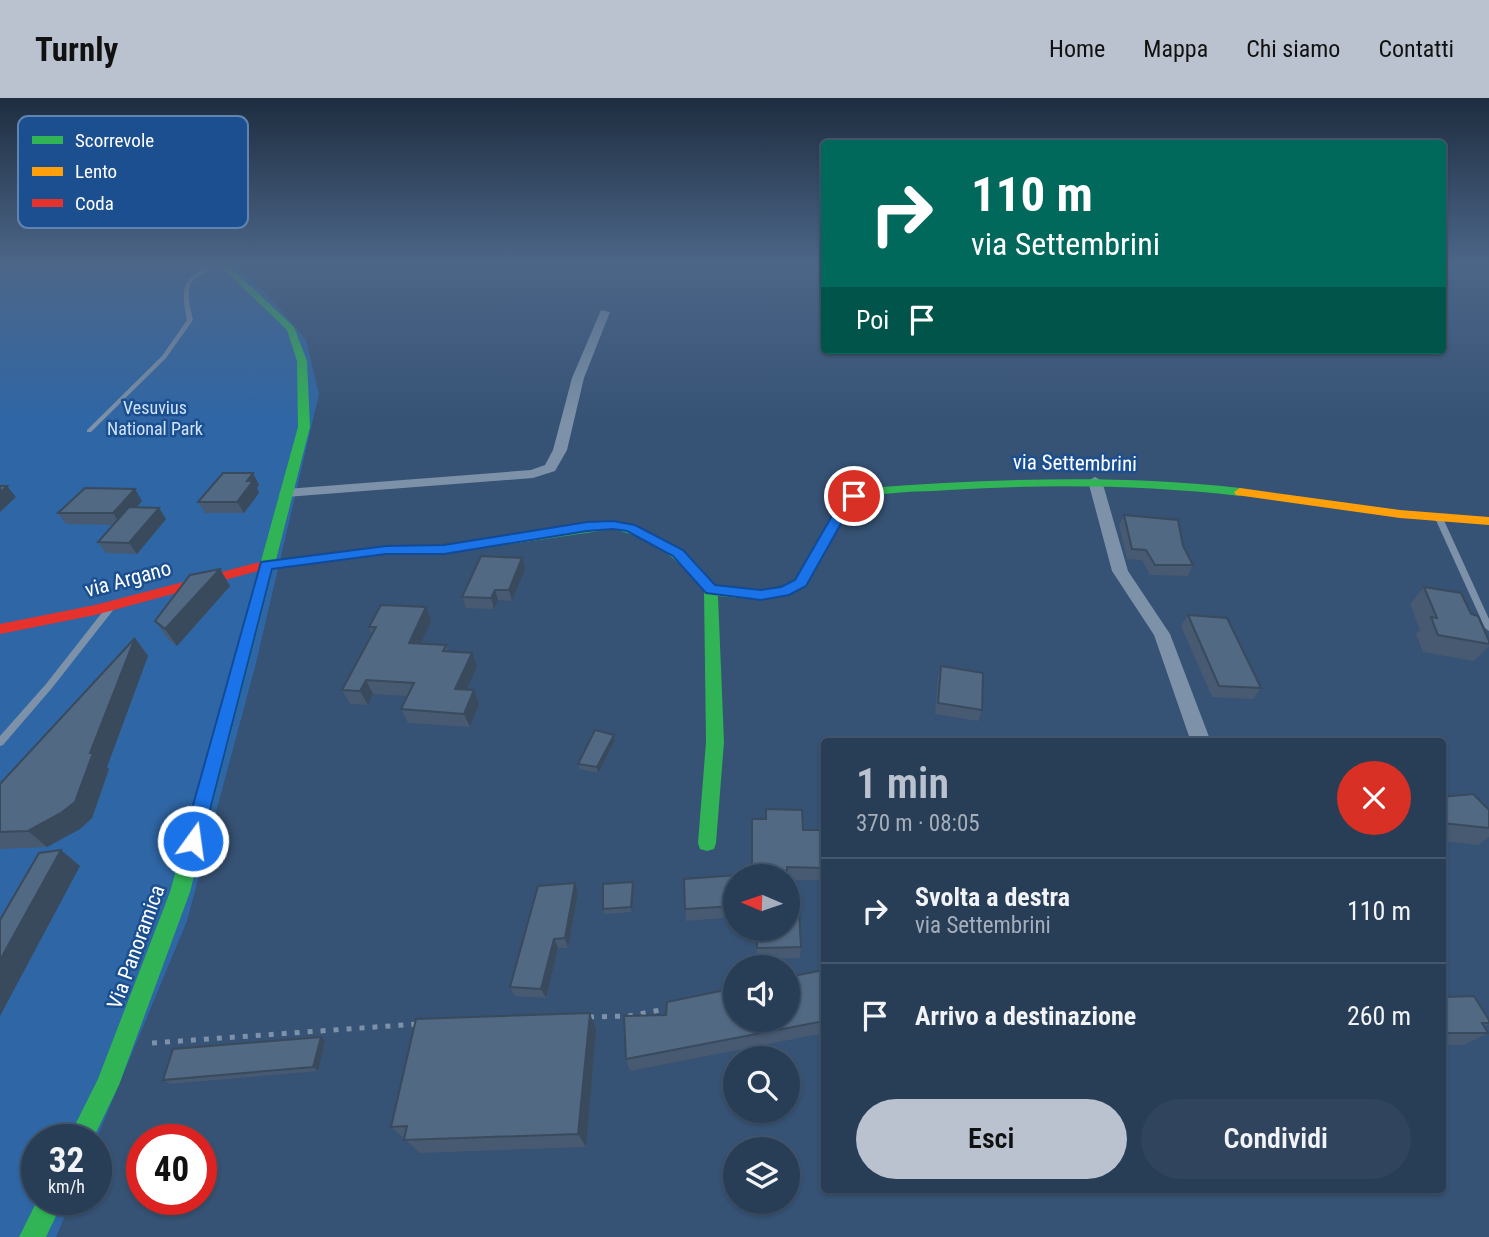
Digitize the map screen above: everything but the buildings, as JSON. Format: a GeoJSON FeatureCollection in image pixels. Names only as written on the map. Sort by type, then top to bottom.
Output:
{"type":"FeatureCollection","features":[{"type":"Feature","properties":{"kind":"street","name":"Via Panoramica"},"geometry":{"type":"LineString","coordinates":[[88,1124],[107,1085],[180,892],[265,565],[304,427],[303,361],[291,329],[276,315]]}},
{"type":"Feature","properties":{"kind":"street"},"geometry":{"type":"LineString","coordinates":[[286,493],[533,474],[550,468],[560,450],[579,378],[604,315]]}},
{"type":"Feature","properties":{"kind":"street"},"geometry":{"type":"LineString","coordinates":[[1095,481],[1120,571],[1163,634],[1200,738]]}},
{"type":"Feature","properties":{"kind":"street","name":"via Settembrini"},"geometry":{"type":"LineString","coordinates":[[711,590],[761,595],[784,592],[801,583],[846,502],[854,496],[985,483],[1095,481],[1231,491],[1400,514],[1489,521]]}},
{"type":"Feature","properties":{"kind":"street"},"geometry":{"type":"LineString","coordinates":[[265,565],[386,550],[444,550],[613,525],[630,528],[678,553],[711,590],[715,742],[707,843]]}},
{"type":"Feature","properties":{"kind":"street","name":"via Argano"},"geometry":{"type":"LineString","coordinates":[[0,629],[112,606],[265,565]]}},
{"type":"Feature","properties":{"kind":"street"},"geometry":{"type":"LineString","coordinates":[[32,1237],[43,1215]]}},
{"type":"Feature","properties":{"kind":"lane"},"geometry":{"type":"LineString","coordinates":[[89,431],[164,357],[190,320],[189,315]]}},
{"type":"Feature","properties":{"kind":"lane"},"geometry":{"type":"LineString","coordinates":[[1438,516],[1489,628]]}},
{"type":"Feature","properties":{"kind":"lane"},"geometry":{"type":"LineString","coordinates":[[0,742],[50,686],[112,606]]}},
{"type":"Feature","properties":{"kind":"path"},"geometry":{"type":"LineString","coordinates":[[575,1017],[629,1016],[682,1005]]}},
{"type":"Feature","properties":{"kind":"path"},"geometry":{"type":"LineString","coordinates":[[122,1045],[426,1023]]}},
{"type":"Feature","properties":{"kind":"green space","name":"Vesuvius National Park"},"geometry":{"type":"Polygon","coordinates":[[[0,315],[285,315],[306,340],[319,394],[256,663],[187,921],[103,1124],[21,1124],[21,1215],[65,1215],[56,1237],[0,1237],[0,315]]]}},
{"type":"Feature","properties":{"kind":"traffic: fast"},"geometry":{"type":"LineString","coordinates":[[88,1124],[107,1085],[180,892],[304,427],[302,361],[291,329],[276,315]]}},
{"type":"Feature","properties":{"kind":"traffic: fast"},"geometry":{"type":"LineString","coordinates":[[711,590],[761,595],[784,591],[801,583],[846,502],[854,496],[869,492],[1054,482],[1147,483],[1240,492]]}},
{"type":"Feature","properties":{"kind":"traffic: fast"},"geometry":{"type":"LineString","coordinates":[[260,566],[386,550],[444,550],[613,525],[628,528],[656,540],[692,567],[711,590],[715,742],[707,843]]}},
{"type":"Feature","properties":{"kind":"traffic: fast"},"geometry":{"type":"LineString","coordinates":[[32,1237],[43,1215]]}},
{"type":"Feature","properties":{"kind":"traffic: slow"},"geometry":{"type":"LineString","coordinates":[[1240,492],[1400,514],[1489,521]]}},
{"type":"Feature","properties":{"kind":"traffic: jam"},"geometry":{"type":"LineString","coordinates":[[0,629],[95,610],[260,566]]}},
{"type":"Feature","properties":{"kind":"route"},"geometry":{"type":"LineString","coordinates":[[193,841],[265,565],[386,550],[444,550],[613,525],[630,528],[678,553],[711,590],[761,595],[784,592],[801,583],[846,502],[854,496]]}}]}
